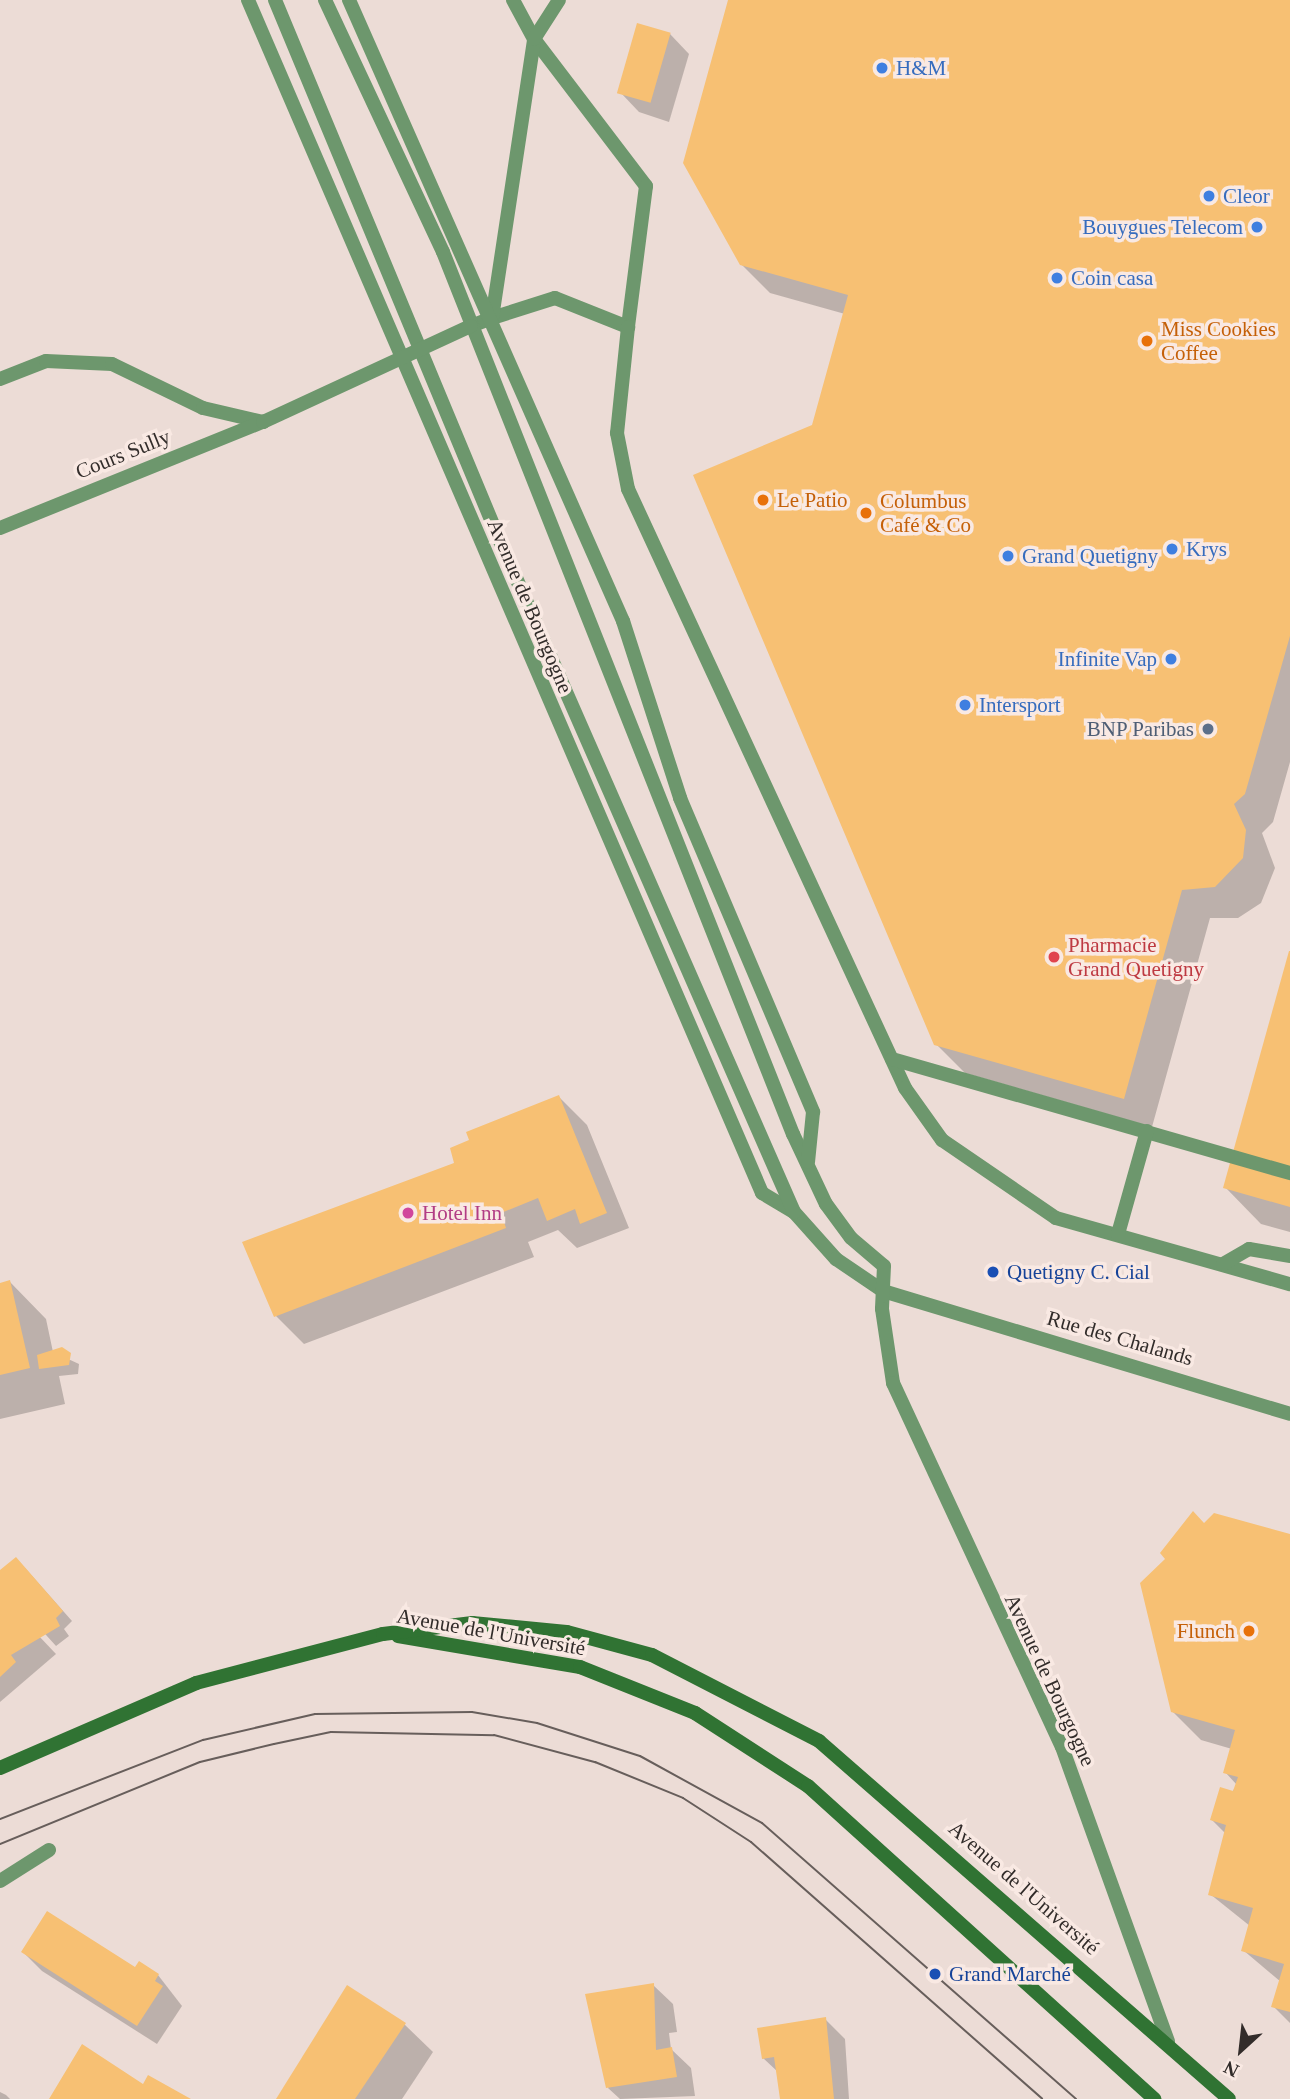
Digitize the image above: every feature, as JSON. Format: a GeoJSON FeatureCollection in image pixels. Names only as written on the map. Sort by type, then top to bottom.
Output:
{"type":"FeatureCollection","features":[{"type":"Feature","properties":{"kind":"main road","name":"Avenue de l'Université"},"geometry":{"type":"LineString","coordinates":[[383,1634],[472,1623],[567,1632],[652,1655],[743,1698],[819,1741],[1168,2042],[1229,2099]]}},
{"type":"Feature","properties":{"kind":"main road","name":"Avenue de l'Université"},"geometry":{"type":"LineString","coordinates":[[383,1634],[579,1667],[695,1713],[808,1786],[1154,2099]]}},
{"type":"Feature","properties":{"kind":"main road"},"geometry":{"type":"LineString","coordinates":[[0,1768],[195,1683],[383,1634]]}},
{"type":"Feature","properties":{"kind":"street","name":"Avenue de Bourgogne"},"geometry":{"type":"LineString","coordinates":[[248,0],[762,1193],[794,1212],[836,1259],[883,1291],[937,1307]]}},
{"type":"Feature","properties":{"kind":"street","name":"Avenue de Bourgogne"},"geometry":{"type":"LineString","coordinates":[[275,0],[422,349],[794,1212]]}},
{"type":"Feature","properties":{"kind":"street"},"geometry":{"type":"LineString","coordinates":[[325,0],[471,326],[734,993],[808,1162]]}},
{"type":"Feature","properties":{"kind":"street"},"geometry":{"type":"LineString","coordinates":[[349,0],[492,318],[623,621],[680,799],[813,1112],[808,1162]]}},
{"type":"Feature","properties":{"kind":"street"},"geometry":{"type":"LineString","coordinates":[[513,0],[534,39],[646,186],[617,433],[628,489],[892,1059],[942,1140],[995,1181],[1056,1217],[1290,1284]]}},
{"type":"Feature","properties":{"kind":"street"},"geometry":{"type":"LineString","coordinates":[[492,318],[534,39],[559,0]]}},
{"type":"Feature","properties":{"kind":"street","name":"Cours Sully"},"geometry":{"type":"LineString","coordinates":[[0,528],[263,422],[492,318],[555,298],[628,327]]}},
{"type":"Feature","properties":{"kind":"street"},"geometry":{"type":"LineString","coordinates":[[1,374],[46,361],[111,364],[203,408],[263,422]]}},
{"type":"Feature","properties":{"kind":"street"},"geometry":{"type":"LineString","coordinates":[[892,1059],[1290,1172]]}},
{"type":"Feature","properties":{"kind":"street"},"geometry":{"type":"LineString","coordinates":[[1118,1234],[1147,1131]]}},
{"type":"Feature","properties":{"kind":"street","name":"Avenue de Bourgogne"},"geometry":{"type":"LineString","coordinates":[[808,1162],[851,1238],[884,1266],[883,1291],[893,1383],[1062,1747],[1168,2042]]}},
{"type":"Feature","properties":{"kind":"street"},"geometry":{"type":"LineString","coordinates":[[1223,1264],[1249,1249],[1290,1256]]}},
{"type":"Feature","properties":{"kind":"street","name":"Rue des Chalands"},"geometry":{"type":"LineString","coordinates":[[937,1307],[1290,1414]]}},
{"type":"Feature","properties":{"kind":"street"},"geometry":{"type":"LineString","coordinates":[[0,1881],[49,1850]]}},
{"type":"Feature","properties":{"kind":"building","name":"Grand Quetigny"},"geometry":{"type":"Polygon","coordinates":[[[728,0],[1290,0],[1290,636],[1245,794],[1234,804],[1246,830],[1243,858],[1215,887],[1182,890],[1124,1099],[934,1045],[693,475],[812,425],[848,295],[740,265],[683,163],[728,0]]]}},
{"type":"Feature","properties":{"kind":"building"},"geometry":{"type":"Polygon","coordinates":[[[637,23],[671,33],[651,103],[617,93],[637,23]]]}},
{"type":"Feature","properties":{"kind":"building"},"geometry":{"type":"Polygon","coordinates":[[[1290,951],[1290,1207],[1223,1188],[1290,951]]]}},
{"type":"Feature","properties":{"kind":"building"},"geometry":{"type":"Polygon","coordinates":[[[559,1095],[607,1213],[580,1224],[575,1209],[547,1221],[538,1198],[501,1213],[506,1228],[274,1317],[242,1242],[454,1163],[450,1148],[469,1140],[466,1132],[559,1095]]]}},
{"type":"Feature","properties":{"kind":"building"},"geometry":{"type":"Polygon","coordinates":[[[10,1280],[30,1368],[0,1375],[0,1283],[10,1280]]]}},
{"type":"Feature","properties":{"kind":"building"},"geometry":{"type":"Polygon","coordinates":[[[62,1347],[71,1353],[69,1365],[39,1369],[37,1355],[62,1347]]]}},
{"type":"Feature","properties":{"kind":"building"},"geometry":{"type":"Polygon","coordinates":[[[1193,1511],[1204,1523],[1214,1513],[1290,1534],[1290,2012],[1271,2007],[1284,1964],[1241,1951],[1253,1908],[1208,1895],[1226,1825],[1210,1820],[1220,1787],[1233,1791],[1238,1777],[1223,1773],[1235,1730],[1171,1712],[1140,1583],[1165,1559],[1160,1553],[1193,1511]]]}},
{"type":"Feature","properties":{"kind":"building"},"geometry":{"type":"Polygon","coordinates":[[[16,1557],[63,1611],[56,1618],[60,1626],[11,1655],[16,1662],[0,1677],[0,1570],[16,1557]]]}},
{"type":"Feature","properties":{"kind":"building"},"geometry":{"type":"Polygon","coordinates":[[[47,1911],[135,1967],[139,1961],[159,1974],[155,1981],[163,1986],[137,2026],[21,1952],[47,1911]]]}},
{"type":"Feature","properties":{"kind":"building"},"geometry":{"type":"Polygon","coordinates":[[[654,1983],[656,2050],[672,2047],[677,2077],[606,2088],[585,1994],[654,1983]]]}},
{"type":"Feature","properties":{"kind":"building"},"geometry":{"type":"Polygon","coordinates":[[[347,1985],[406,2023],[355,2099],[276,2099],[347,1985]]]}},
{"type":"Feature","properties":{"kind":"building"},"geometry":{"type":"Polygon","coordinates":[[[826,2017],[834,2099],[780,2099],[774,2057],[762,2059],[757,2028],[826,2017]]]}},
{"type":"Feature","properties":{"kind":"building"},"geometry":{"type":"Polygon","coordinates":[[[82,2044],[143,2084],[148,2075],[191,2099],[49,2099],[82,2044]]]}},
{"type":"Feature","properties":{"kind":"tram line"},"geometry":{"type":"LineString","coordinates":[[0,1819],[203,1740],[315,1714],[472,1712],[537,1723],[640,1756],[762,1823],[1076,2099]]}},
{"type":"Feature","properties":{"kind":"tram line"},"geometry":{"type":"LineString","coordinates":[[0,1844],[200,1762],[274,1744],[331,1732],[494,1735],[595,1762],[683,1798],[751,1842],[1042,2099]]}},
{"type":"Feature","properties":{"kind":"place","name":"H&M"},"geometry":{"type":"Point","coordinates":[882,68]}},
{"type":"Feature","properties":{"kind":"place","name":"Cleor"},"geometry":{"type":"Point","coordinates":[1209,196]}},
{"type":"Feature","properties":{"kind":"place","name":"Bouygues Telecom"},"geometry":{"type":"Point","coordinates":[1257,227]}},
{"type":"Feature","properties":{"kind":"place","name":"Coin casa"},"geometry":{"type":"Point","coordinates":[1057,278]}},
{"type":"Feature","properties":{"kind":"place","name":"Miss Cookies Coffee"},"geometry":{"type":"Point","coordinates":[1147,341]}},
{"type":"Feature","properties":{"kind":"place","name":"Le Patio"},"geometry":{"type":"Point","coordinates":[763,500]}},
{"type":"Feature","properties":{"kind":"place","name":"Columbus Café & Co"},"geometry":{"type":"Point","coordinates":[866,513]}},
{"type":"Feature","properties":{"kind":"place","name":"Krys"},"geometry":{"type":"Point","coordinates":[1172,549]}},
{"type":"Feature","properties":{"kind":"place","name":"Grand Quetigny"},"geometry":{"type":"Point","coordinates":[1008,556]}},
{"type":"Feature","properties":{"kind":"place","name":"Infinite Vap"},"geometry":{"type":"Point","coordinates":[1171,659]}},
{"type":"Feature","properties":{"kind":"place","name":"Intersport"},"geometry":{"type":"Point","coordinates":[965,705]}},
{"type":"Feature","properties":{"kind":"place","name":"BNP Paribas"},"geometry":{"type":"Point","coordinates":[1208,729]}},
{"type":"Feature","properties":{"kind":"place","name":"Pharmacie Grand Quetigny"},"geometry":{"type":"Point","coordinates":[1054,957]}},
{"type":"Feature","properties":{"kind":"place","name":"Hotel Inn"},"geometry":{"type":"Point","coordinates":[408,1213]}},
{"type":"Feature","properties":{"kind":"place","name":"Quetigny C. Cial"},"geometry":{"type":"Point","coordinates":[993,1272]}},
{"type":"Feature","properties":{"kind":"place","name":"Flunch"},"geometry":{"type":"Point","coordinates":[1249,1631]}},
{"type":"Feature","properties":{"kind":"place","name":"Grand Marché"},"geometry":{"type":"Point","coordinates":[935,1974]}}]}
